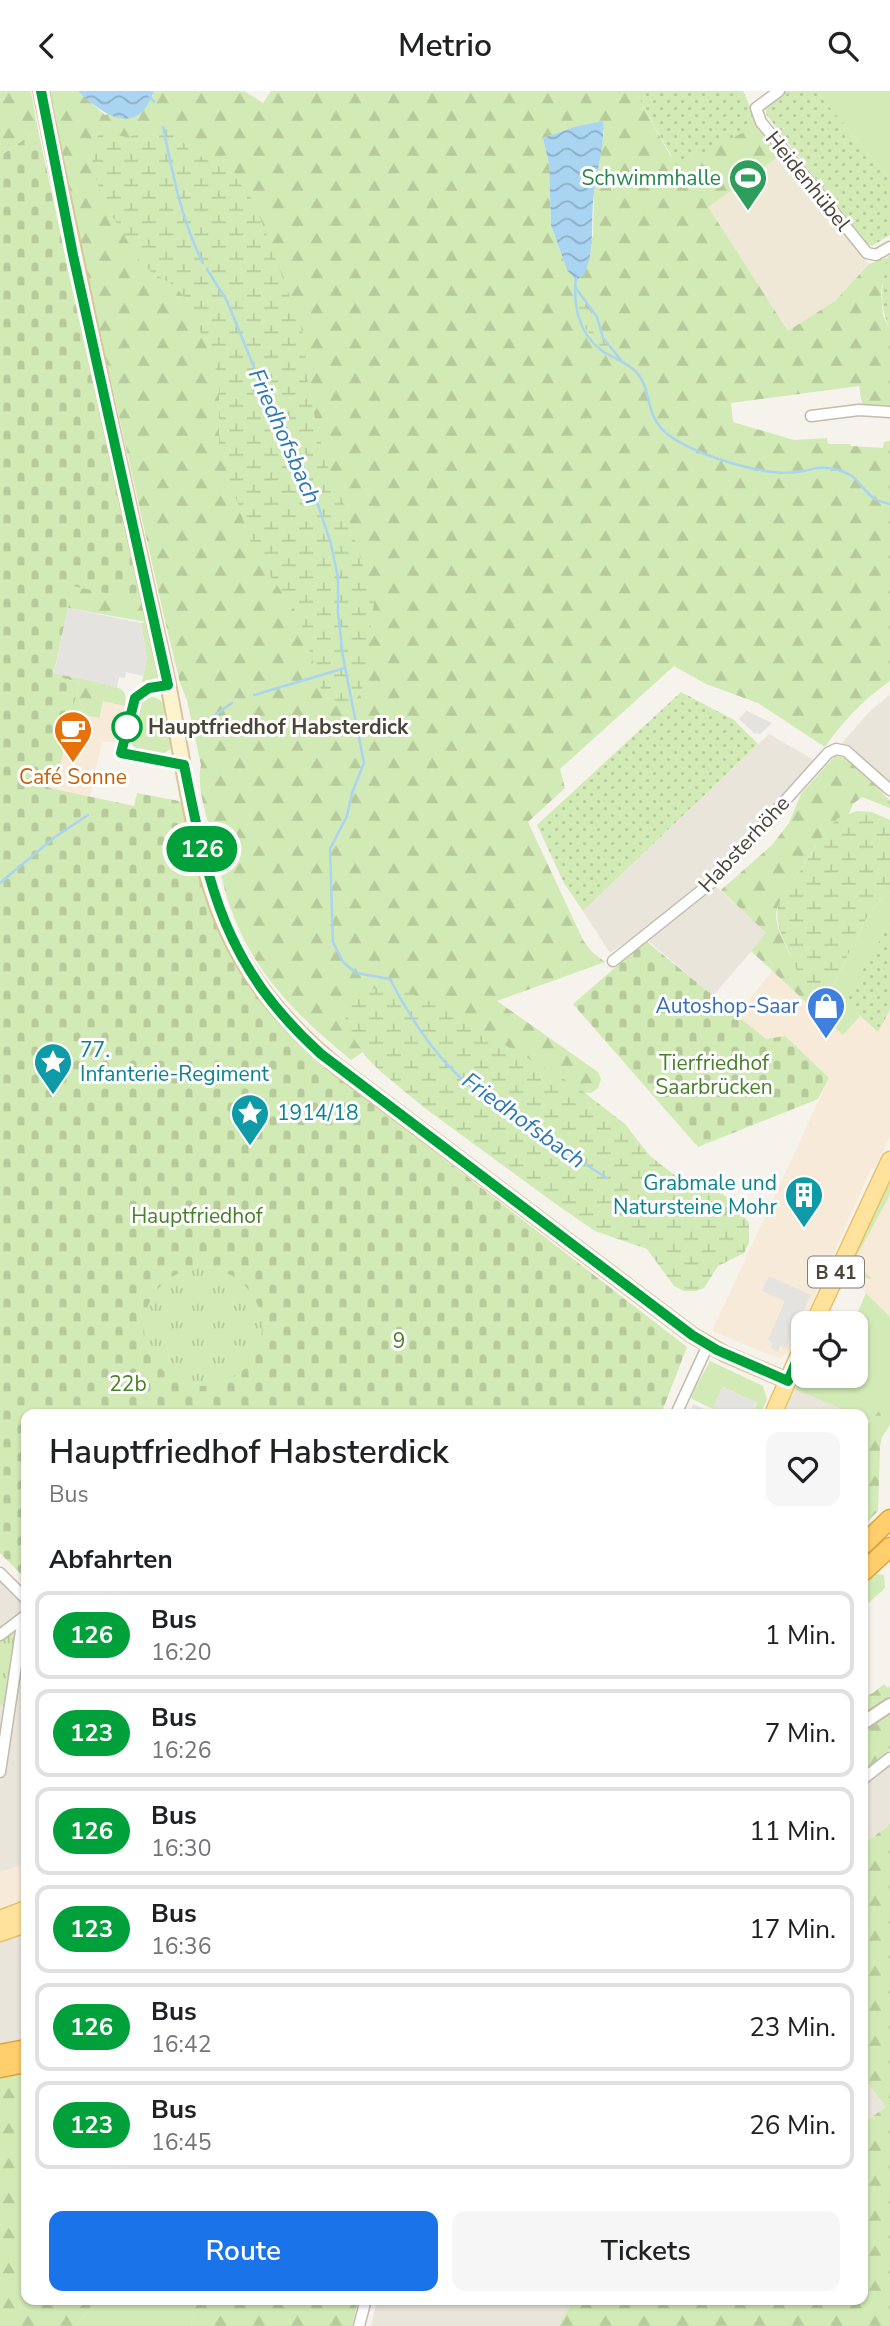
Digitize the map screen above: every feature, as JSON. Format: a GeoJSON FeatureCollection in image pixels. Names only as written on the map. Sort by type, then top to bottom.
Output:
{"type":"FeatureCollection","features":[{"type":"Feature","properties":{"kind":"highway"},"geometry":{"type":"LineString","coordinates":[[868,1540],[890,1519]]}},
{"type":"Feature","properties":{"kind":"highway"},"geometry":{"type":"LineString","coordinates":[[868,1567],[890,1546]]}},
{"type":"Feature","properties":{"kind":"highway"},"geometry":{"type":"LineString","coordinates":[[0,2054],[21,2050]]}},
{"type":"Feature","properties":{"kind":"highway"},"geometry":{"type":"LineString","coordinates":[[0,2068],[21,2064]]}},
{"type":"Feature","properties":{"kind":"main road"},"geometry":{"type":"LineString","coordinates":[[41,91],[73,255],[201,845],[216,902],[240,957],[276,1008],[330,1061],[628,1288],[708,1345],[788,1381]]}},
{"type":"Feature","properties":{"kind":"main road","name":"B 41"},"geometry":{"type":"LineString","coordinates":[[819,1311],[890,1160]]}},
{"type":"Feature","properties":{"kind":"main road"},"geometry":{"type":"LineString","coordinates":[[775,1409],[791,1374]]}},
{"type":"Feature","properties":{"kind":"main road"},"geometry":{"type":"LineString","coordinates":[[1,1925],[21,1912]]}},
{"type":"Feature","properties":{"kind":"main road"},"geometry":{"type":"LineString","coordinates":[[1,1925],[21,1924]]}},
{"type":"Feature","properties":{"kind":"street","name":"Heidenhübel"},"geometry":{"type":"LineString","coordinates":[[779,91],[756,109],[761,122],[867,253],[876,255],[890,247]]}},
{"type":"Feature","properties":{"kind":"street"},"geometry":{"type":"LineString","coordinates":[[811,416],[859,410],[890,412]]}},
{"type":"Feature","properties":{"kind":"street","name":"Habsterhöhe"},"geometry":{"type":"LineString","coordinates":[[613,961],[712,883],[828,753],[836,749],[846,751],[890,790]]}},
{"type":"Feature","properties":{"kind":"street"},"geometry":{"type":"LineString","coordinates":[[678,1409],[708,1345]]}},
{"type":"Feature","properties":{"kind":"street"},"geometry":{"type":"LineString","coordinates":[[0,1573],[21,1594]]}},
{"type":"Feature","properties":{"kind":"street"},"geometry":{"type":"LineString","coordinates":[[0,1635],[21,1619]]}},
{"type":"Feature","properties":{"kind":"street"},"geometry":{"type":"LineString","coordinates":[[0,1772],[4,1713],[21,1634]]}},
{"type":"Feature","properties":{"kind":"street"},"geometry":{"type":"LineString","coordinates":[[868,1720],[890,1705]]}},
{"type":"Feature","properties":{"kind":"street"},"geometry":{"type":"LineString","coordinates":[[868,1775],[890,1758]]}},
{"type":"Feature","properties":{"kind":"street"},"geometry":{"type":"LineString","coordinates":[[359,2326],[364,2305]]}},
{"type":"Feature","properties":{"kind":"shaded area"},"geometry":{"type":"Polygon","coordinates":[[[782,154],[869,264],[835,301],[789,332],[707,207],[782,154]]]}},
{"type":"Feature","properties":{"kind":"shaded area"},"geometry":{"type":"Polygon","coordinates":[[[68,608],[141,623],[147,657],[143,676],[126,672],[125,678],[119,677],[117,687],[54,673],[68,608]]]}},
{"type":"Feature","properties":{"kind":"shaded area"},"geometry":{"type":"Polygon","coordinates":[[[890,695],[890,790],[846,751],[842,743],[870,711],[890,695]]]}},
{"type":"Feature","properties":{"kind":"shaded area"},"geometry":{"type":"Polygon","coordinates":[[[103,701],[125,706],[117,739],[114,742],[102,742],[90,797],[48,788],[64,751],[72,712],[99,718],[103,701]]]}},
{"type":"Feature","properties":{"kind":"shaded area"},"geometry":{"type":"Polygon","coordinates":[[[746,711],[772,723],[760,734],[754,733],[739,719],[746,711]]]}},
{"type":"Feature","properties":{"kind":"shaded area"},"geometry":{"type":"Polygon","coordinates":[[[769,734],[814,760],[709,880],[767,933],[713,996],[639,933],[610,953],[583,911],[769,734]]]}},
{"type":"Feature","properties":{"kind":"shaded area"},"geometry":{"type":"Polygon","coordinates":[[[772,971],[843,1035],[860,1016],[878,1032],[890,1010],[890,1137],[875,1167],[871,1169],[808,1311],[791,1311],[791,1347],[780,1359],[712,1331],[829,1078],[766,1039],[737,1015],[772,971]]]}},
{"type":"Feature","properties":{"kind":"shaded area"},"geometry":{"type":"Polygon","coordinates":[[[890,1179],[890,1317],[845,1274],[890,1179]]]}},
{"type":"Feature","properties":{"kind":"shaded area"},"geometry":{"type":"Polygon","coordinates":[[[769,1276],[811,1295],[803,1311],[791,1311],[791,1337],[786,1348],[780,1346],[778,1352],[771,1348],[773,1343],[768,1340],[785,1301],[762,1291],[769,1276]]]}},
{"type":"Feature","properties":{"kind":"shaded area"},"geometry":{"type":"Polygon","coordinates":[[[722,1387],[757,1402],[754,1409],[712,1409],[722,1387]]]}},
{"type":"Feature","properties":{"kind":"shaded area"},"geometry":{"type":"Polygon","coordinates":[[[795,1389],[841,1409],[785,1409],[795,1389]]]}},
{"type":"Feature","properties":{"kind":"shaded area"},"geometry":{"type":"Polygon","coordinates":[[[693,1404],[704,1409],[691,1409],[693,1404]]]}},
{"type":"Feature","properties":{"kind":"shaded area"},"geometry":{"type":"Polygon","coordinates":[[[0,1579],[21,1599],[21,1866],[0,1872],[0,1579]]]}},
{"type":"Feature","properties":{"kind":"shaded area"},"geometry":{"type":"Polygon","coordinates":[[[890,1765],[890,1824],[868,1841],[868,1782],[890,1765]]]}},
{"type":"Feature","properties":{"kind":"shaded area"},"geometry":{"type":"Polygon","coordinates":[[[21,1866],[21,1908],[0,1916],[0,1872],[21,1866]]]}},
{"type":"Feature","properties":{"kind":"shaded area"},"geometry":{"type":"Polygon","coordinates":[[[21,1908],[21,2046],[0,2049],[0,1916],[21,1908]]]}},
{"type":"Feature","properties":{"kind":"shaded area"},"geometry":{"type":"Polygon","coordinates":[[[868,2084],[886,2107],[868,2120],[868,2084]]]}},
{"type":"Feature","properties":{"kind":"shaded area"},"geometry":{"type":"Polygon","coordinates":[[[376,2305],[570,2305],[559,2326],[371,2326],[376,2305]]]}},
{"type":"Feature","properties":{"kind":"green space"},"geometry":{"type":"Polygon","coordinates":[[[0,91],[31,91],[38,130],[0,156],[0,91]]]}},
{"type":"Feature","properties":{"kind":"green space"},"geometry":{"type":"Polygon","coordinates":[[[49,91],[78,91],[105,115],[152,98],[154,91],[244,91],[263,103],[271,91],[635,91],[671,157],[758,125],[782,154],[708,207],[788,331],[835,301],[869,264],[887,258],[881,292],[883,316],[890,329],[890,406],[862,404],[859,386],[731,403],[733,422],[794,440],[827,438],[828,444],[883,448],[884,442],[890,441],[890,681],[855,711],[825,747],[758,703],[706,684],[674,666],[560,769],[565,788],[528,822],[583,940],[592,952],[605,962],[497,1001],[598,1072],[601,1079],[598,1088],[591,1093],[575,1092],[429,1007],[351,1060],[297,1012],[253,956],[229,903],[203,802],[201,765],[187,700],[180,683],[163,612],[77,230],[49,91]],[[574,127],[543,138],[549,164],[551,225],[567,270],[593,236],[594,193],[604,131],[574,127]],[[577,309],[589,334],[613,355],[594,316],[577,309]]]}},
{"type":"Feature","properties":{"kind":"green space"},"geometry":{"type":"Polygon","coordinates":[[[635,91],[743,91],[758,125],[677,166],[635,91]]]}},
{"type":"Feature","properties":{"kind":"green space"},"geometry":{"type":"Polygon","coordinates":[[[784,91],[816,91],[890,179],[890,235],[872,246],[865,243],[766,114],[766,107],[784,91]]]}},
{"type":"Feature","properties":{"kind":"green space"},"geometry":{"type":"Polygon","coordinates":[[[816,91],[890,91],[890,179],[816,91]]]}},
{"type":"Feature","properties":{"kind":"green space"},"geometry":{"type":"Polygon","coordinates":[[[162,125],[170,127],[190,151],[231,172],[254,202],[299,321],[318,433],[329,470],[345,506],[374,603],[362,689],[352,702],[341,703],[331,699],[321,689],[299,616],[270,576],[250,540],[219,448],[219,377],[188,302],[174,285],[140,262],[104,202],[92,166],[99,133],[129,137],[162,125]]]}},
{"type":"Feature","properties":{"kind":"green space","name":"Hauptfriedhof"},"geometry":{"type":"Polygon","coordinates":[[[38,130],[141,601],[73,586],[53,676],[79,682],[60,766],[49,788],[134,806],[137,793],[184,802],[206,894],[220,932],[246,978],[277,1019],[334,1074],[687,1347],[663,1409],[21,1409],[21,1574],[0,1553],[0,156],[38,130]]]}},
{"type":"Feature","properties":{"kind":"green space"},"geometry":{"type":"Polygon","coordinates":[[[890,255],[890,329],[882,294],[887,258],[890,255]]]}},
{"type":"Feature","properties":{"kind":"green space"},"geometry":{"type":"Polygon","coordinates":[[[575,294],[594,316],[614,356],[592,338],[578,313],[575,294]]]}},
{"type":"Feature","properties":{"kind":"green space"},"geometry":{"type":"Polygon","coordinates":[[[73,585],[141,601],[146,622],[68,608],[73,585]]]}},
{"type":"Feature","properties":{"kind":"green space"},"geometry":{"type":"Polygon","coordinates":[[[146,622],[158,677],[146,683],[142,682],[147,657],[141,623],[146,622]]]}},
{"type":"Feature","properties":{"kind":"green space"},"geometry":{"type":"Polygon","coordinates":[[[54,673],[107,684],[99,718],[72,712],[79,682],[53,676],[54,673]]]}},
{"type":"Feature","properties":{"kind":"green space"},"geometry":{"type":"Polygon","coordinates":[[[107,684],[124,693],[125,706],[103,701],[107,684]]]}},
{"type":"Feature","properties":{"kind":"green space"},"geometry":{"type":"Polygon","coordinates":[[[681,692],[734,720],[758,744],[583,911],[564,883],[537,825],[681,692]]]}},
{"type":"Feature","properties":{"kind":"green space"},"geometry":{"type":"Polygon","coordinates":[[[148,697],[162,702],[170,722],[174,745],[159,755],[140,752],[135,749],[131,739],[137,705],[148,697]]]}},
{"type":"Feature","properties":{"kind":"green space"},"geometry":{"type":"Polygon","coordinates":[[[835,756],[852,762],[870,774],[890,800],[890,808],[862,797],[853,804],[849,814],[829,829],[820,841],[779,903],[776,913],[780,933],[805,979],[818,991],[807,1003],[751,951],[766,933],[721,890],[772,845],[789,823],[801,794],[835,756]]]}},
{"type":"Feature","properties":{"kind":"green space"},"geometry":{"type":"Polygon","coordinates":[[[857,811],[872,812],[890,820],[890,890],[869,913],[834,983],[824,990],[816,991],[804,983],[799,975],[783,938],[778,921],[779,903],[828,828],[838,818],[857,811]]]}},
{"type":"Feature","properties":{"kind":"green space"},"geometry":{"type":"Polygon","coordinates":[[[890,890],[890,922],[846,1002],[860,1016],[843,1035],[807,1003],[818,991],[824,991],[834,983],[869,913],[890,890]]]}},
{"type":"Feature","properties":{"kind":"green space"},"geometry":{"type":"Polygon","coordinates":[[[890,922],[890,1010],[878,1032],[845,1002],[890,922]]]}},
{"type":"Feature","properties":{"kind":"green space","name":"Tierfriedhof Saarbrücken"},"geometry":{"type":"Polygon","coordinates":[[[646,941],[766,1039],[785,1036],[829,1078],[818,1099],[698,1147],[573,1004],[646,941]]]}},
{"type":"Feature","properties":{"kind":"green space"},"geometry":{"type":"Polygon","coordinates":[[[396,988],[427,1000],[576,1086],[625,1124],[650,1156],[677,1177],[701,1189],[723,1194],[734,1203],[749,1223],[749,1243],[744,1253],[718,1266],[704,1288],[684,1291],[674,1286],[647,1249],[595,1231],[560,1207],[426,1109],[367,1058],[346,1027],[345,1012],[349,1000],[359,992],[396,988]]]}},
{"type":"Feature","properties":{"kind":"green space"},"geometry":{"type":"Polygon","coordinates":[[[887,1185],[890,1185],[890,1195],[855,1259],[856,1266],[872,1278],[869,1279],[858,1272],[852,1260],[887,1185]]]}},
{"type":"Feature","properties":{"kind":"green space"},"geometry":{"type":"Polygon","coordinates":[[[203,1268],[226,1272],[245,1285],[258,1304],[262,1327],[258,1350],[245,1369],[226,1382],[203,1386],[180,1382],[161,1369],[148,1350],[144,1327],[148,1304],[161,1285],[180,1272],[203,1268]]]}},
{"type":"Feature","properties":{"kind":"green space"},"geometry":{"type":"Polygon","coordinates":[[[866,1293],[890,1317],[890,1403],[870,1421],[868,1409],[841,1409],[795,1389],[868,1388],[868,1311],[858,1311],[866,1293]]]}},
{"type":"Feature","properties":{"kind":"green space"},"geometry":{"type":"Polygon","coordinates":[[[710,1361],[763,1386],[767,1400],[762,1409],[754,1409],[757,1403],[723,1387],[713,1409],[691,1396],[710,1361]]]}},
{"type":"Feature","properties":{"kind":"green space"},"geometry":{"type":"Polygon","coordinates":[[[890,1403],[890,1425],[880,1446],[878,1511],[868,1521],[868,1424],[890,1403]]]}},
{"type":"Feature","properties":{"kind":"green space"},"geometry":{"type":"Polygon","coordinates":[[[876,1574],[884,1575],[885,1588],[868,1603],[868,1582],[876,1574]]]}},
{"type":"Feature","properties":{"kind":"green space"},"geometry":{"type":"Polygon","coordinates":[[[18,1628],[5,1708],[0,1704],[0,1642],[18,1628]]]}},
{"type":"Feature","properties":{"kind":"green space"},"geometry":{"type":"Polygon","coordinates":[[[884,1684],[888,1688],[890,1686],[890,1696],[868,1711],[868,1695],[884,1684]]]}},
{"type":"Feature","properties":{"kind":"green space"},"geometry":{"type":"Polygon","coordinates":[[[890,1714],[890,1750],[868,1767],[868,1729],[890,1714]]]}},
{"type":"Feature","properties":{"kind":"green space"},"geometry":{"type":"Polygon","coordinates":[[[890,1824],[890,2326],[559,2326],[570,2305],[868,2305],[868,2120],[886,2107],[868,2084],[868,1841],[890,1824]]]}},
{"type":"Feature","properties":{"kind":"green space"},"geometry":{"type":"Polygon","coordinates":[[[21,2071],[21,2305],[92,2305],[77,2326],[0,2326],[0,2074],[21,2071]]]}},
{"type":"Feature","properties":{"kind":"green space"},"geometry":{"type":"Polygon","coordinates":[[[92,2305],[195,2305],[191,2326],[77,2326],[92,2305]]]}},
{"type":"Feature","properties":{"kind":"green space"},"geometry":{"type":"Polygon","coordinates":[[[195,2305],[357,2305],[352,2326],[191,2326],[195,2305]]]}},
{"type":"Feature","properties":{"kind":"water"},"geometry":{"type":"Polygon","coordinates":[[[78,91],[154,91],[147,106],[138,115],[119,118],[98,108],[78,91]]]}},
{"type":"Feature","properties":{"kind":"water"},"geometry":{"type":"Polygon","coordinates":[[[603,121],[590,255],[584,275],[576,280],[567,270],[551,225],[549,164],[543,138],[574,127],[603,121]]]}},
{"type":"Feature","properties":{"kind":"waterway","name":"Friedhofsbach"},"geometry":{"type":"LineString","coordinates":[[146,91],[154,102]]}},
{"type":"Feature","properties":{"kind":"waterway","name":"Friedhofsbach"},"geometry":{"type":"LineString","coordinates":[[163,127],[183,213],[203,263]]}},
{"type":"Feature","properties":{"kind":"waterway","name":"Friedhofsbach"},"geometry":{"type":"LineString","coordinates":[[207,269],[227,301],[274,416],[286,427],[310,481],[331,544],[338,578],[338,613],[343,657],[364,763],[352,793],[347,816],[330,849],[333,942],[343,962],[356,973],[390,979],[422,1032],[462,1079],[554,1147],[607,1178]]}},
{"type":"Feature","properties":{"kind":"waterway"},"geometry":{"type":"LineString","coordinates":[[576,278],[575,297],[579,317],[587,335],[601,350],[629,366],[639,376],[654,417],[666,433],[710,456],[766,471],[797,472],[821,467],[845,472],[875,499],[890,504]]}},
{"type":"Feature","properties":{"kind":"waterway"},"geometry":{"type":"LineString","coordinates":[[575,287],[597,317],[603,338],[621,360]]}},
{"type":"Feature","properties":{"kind":"waterway"},"geometry":{"type":"LineString","coordinates":[[254,695],[345,668]]}},
{"type":"Feature","properties":{"kind":"waterway"},"geometry":{"type":"LineString","coordinates":[[191,732],[232,703]]}},
{"type":"Feature","properties":{"kind":"waterway"},"geometry":{"type":"LineString","coordinates":[[0,883],[55,837],[88,815]]}},
{"type":"Feature","properties":{"kind":"bus line","name":"126"},"geometry":{"type":"LineString","coordinates":[[41,91],[73,255],[168,685],[149,688],[135,698],[121,753],[184,765],[209,881],[223,921],[240,957],[276,1008],[321,1054],[499,1191],[692,1335],[717,1350],[788,1381],[791,1374]]}},
{"type":"Feature","properties":{"kind":"place","name":"Schwimmhalle"},"geometry":{"type":"Point","coordinates":[748,212]}},
{"type":"Feature","properties":{"kind":"place","name":"Hauptfriedhof Habsterdick"},"geometry":{"type":"Point","coordinates":[127,727]}},
{"type":"Feature","properties":{"kind":"place","name":"Café Sonne"},"geometry":{"type":"Point","coordinates":[73,764]}},
{"type":"Feature","properties":{"kind":"place","name":"Autoshop-Saar"},"geometry":{"type":"Point","coordinates":[826,1040]}},
{"type":"Feature","properties":{"kind":"place","name":"77. Infanterie-Regiment"},"geometry":{"type":"Point","coordinates":[53,1096]}},
{"type":"Feature","properties":{"kind":"place","name":"1914/18"},"geometry":{"type":"Point","coordinates":[250,1147]}},
{"type":"Feature","properties":{"kind":"place","name":"Grabmale und Natursteine Mohr"},"geometry":{"type":"Point","coordinates":[804,1229]}},
{"type":"Feature","properties":{"kind":"park label","name":"9"},"geometry":{"type":"Point","coordinates":[399,1341]}},
{"type":"Feature","properties":{"kind":"park label","name":"22b"},"geometry":{"type":"Point","coordinates":[128,1384]}}]}
